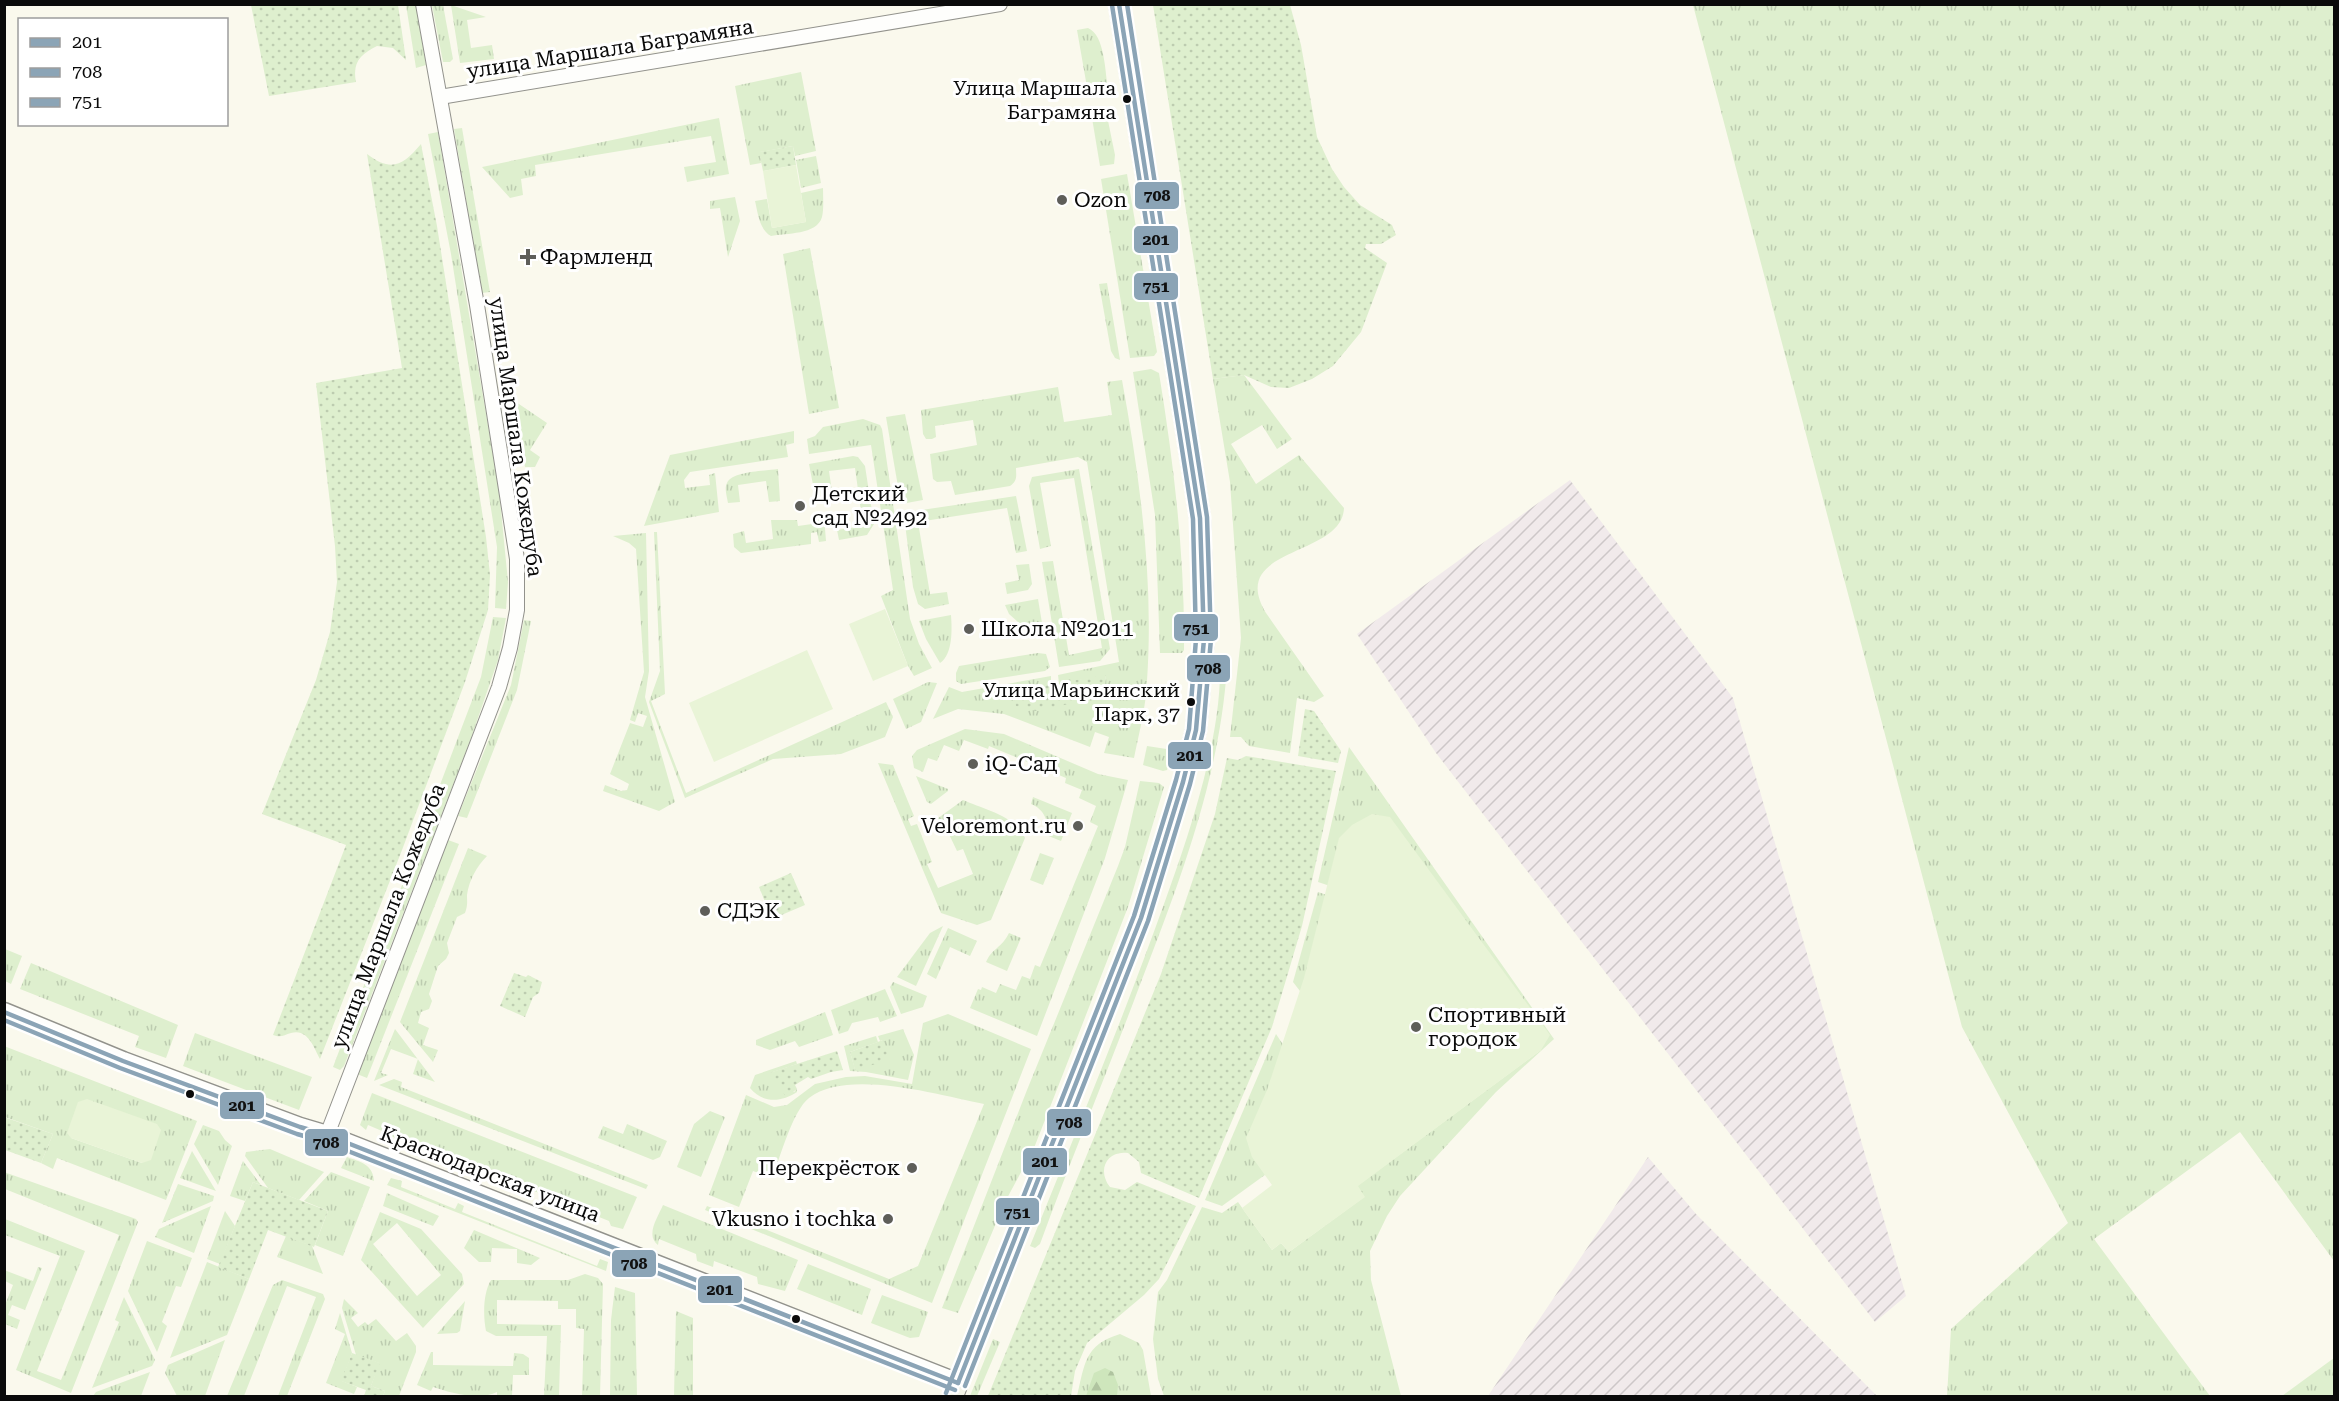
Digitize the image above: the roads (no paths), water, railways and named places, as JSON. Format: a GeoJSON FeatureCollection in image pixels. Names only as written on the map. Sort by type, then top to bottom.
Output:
{"type":"FeatureCollection","features":[{"type":"Feature","properties":{"kind":"main road"},"geometry":{"type":"LineString","coordinates":[[956,1390],[1141,918],[1183,782],[1196,730],[1204,639],[1200,518],[1119,4]]}},
{"type":"Feature","properties":{"kind":"street","name":"улица Маршала Кожедуба"},"geometry":{"type":"LineString","coordinates":[[327,1135],[499,687],[510,648],[517,610],[517,559],[506,486],[477,304],[423,4]]}},
{"type":"Feature","properties":{"kind":"street","name":"улица Маршала Баграмяна"},"geometry":{"type":"LineString","coordinates":[[440,97],[1000,4]]}},
{"type":"Feature","properties":{"kind":"street","name":"Краснодарская улица"},"geometry":{"type":"LineString","coordinates":[[4,1012],[132,1064],[327,1135],[956,1390]]}},
{"type":"Feature","properties":{"kind":"place","name":"Улица Маршала Баграмяна"},"geometry":{"type":"Point","coordinates":[1127,99]}},
{"type":"Feature","properties":{"kind":"place","name":"Ozon"},"geometry":{"type":"Point","coordinates":[1062,200]}},
{"type":"Feature","properties":{"kind":"place","name":"Фармленд"},"geometry":{"type":"Point","coordinates":[528,257]}},
{"type":"Feature","properties":{"kind":"place","name":"Детский сад №2492"},"geometry":{"type":"Point","coordinates":[800,506]}},
{"type":"Feature","properties":{"kind":"place","name":"Школа №2011"},"geometry":{"type":"Point","coordinates":[969,629]}},
{"type":"Feature","properties":{"kind":"place","name":"Улица Марьинский Парк, 37"},"geometry":{"type":"Point","coordinates":[1191,702]}},
{"type":"Feature","properties":{"kind":"place","name":"iQ-Сад"},"geometry":{"type":"Point","coordinates":[973,764]}},
{"type":"Feature","properties":{"kind":"place","name":"Veloremont.ru"},"geometry":{"type":"Point","coordinates":[1078,826]}},
{"type":"Feature","properties":{"kind":"place","name":"СДЭК"},"geometry":{"type":"Point","coordinates":[705,911]}},
{"type":"Feature","properties":{"kind":"place","name":"Спортивный городок"},"geometry":{"type":"Point","coordinates":[1416,1027]}},
{"type":"Feature","properties":{"kind":"place","name":"Перекрёсток"},"geometry":{"type":"Point","coordinates":[912,1168]}},
{"type":"Feature","properties":{"kind":"place","name":"Vkusno i tochka"},"geometry":{"type":"Point","coordinates":[888,1219]}}]}
